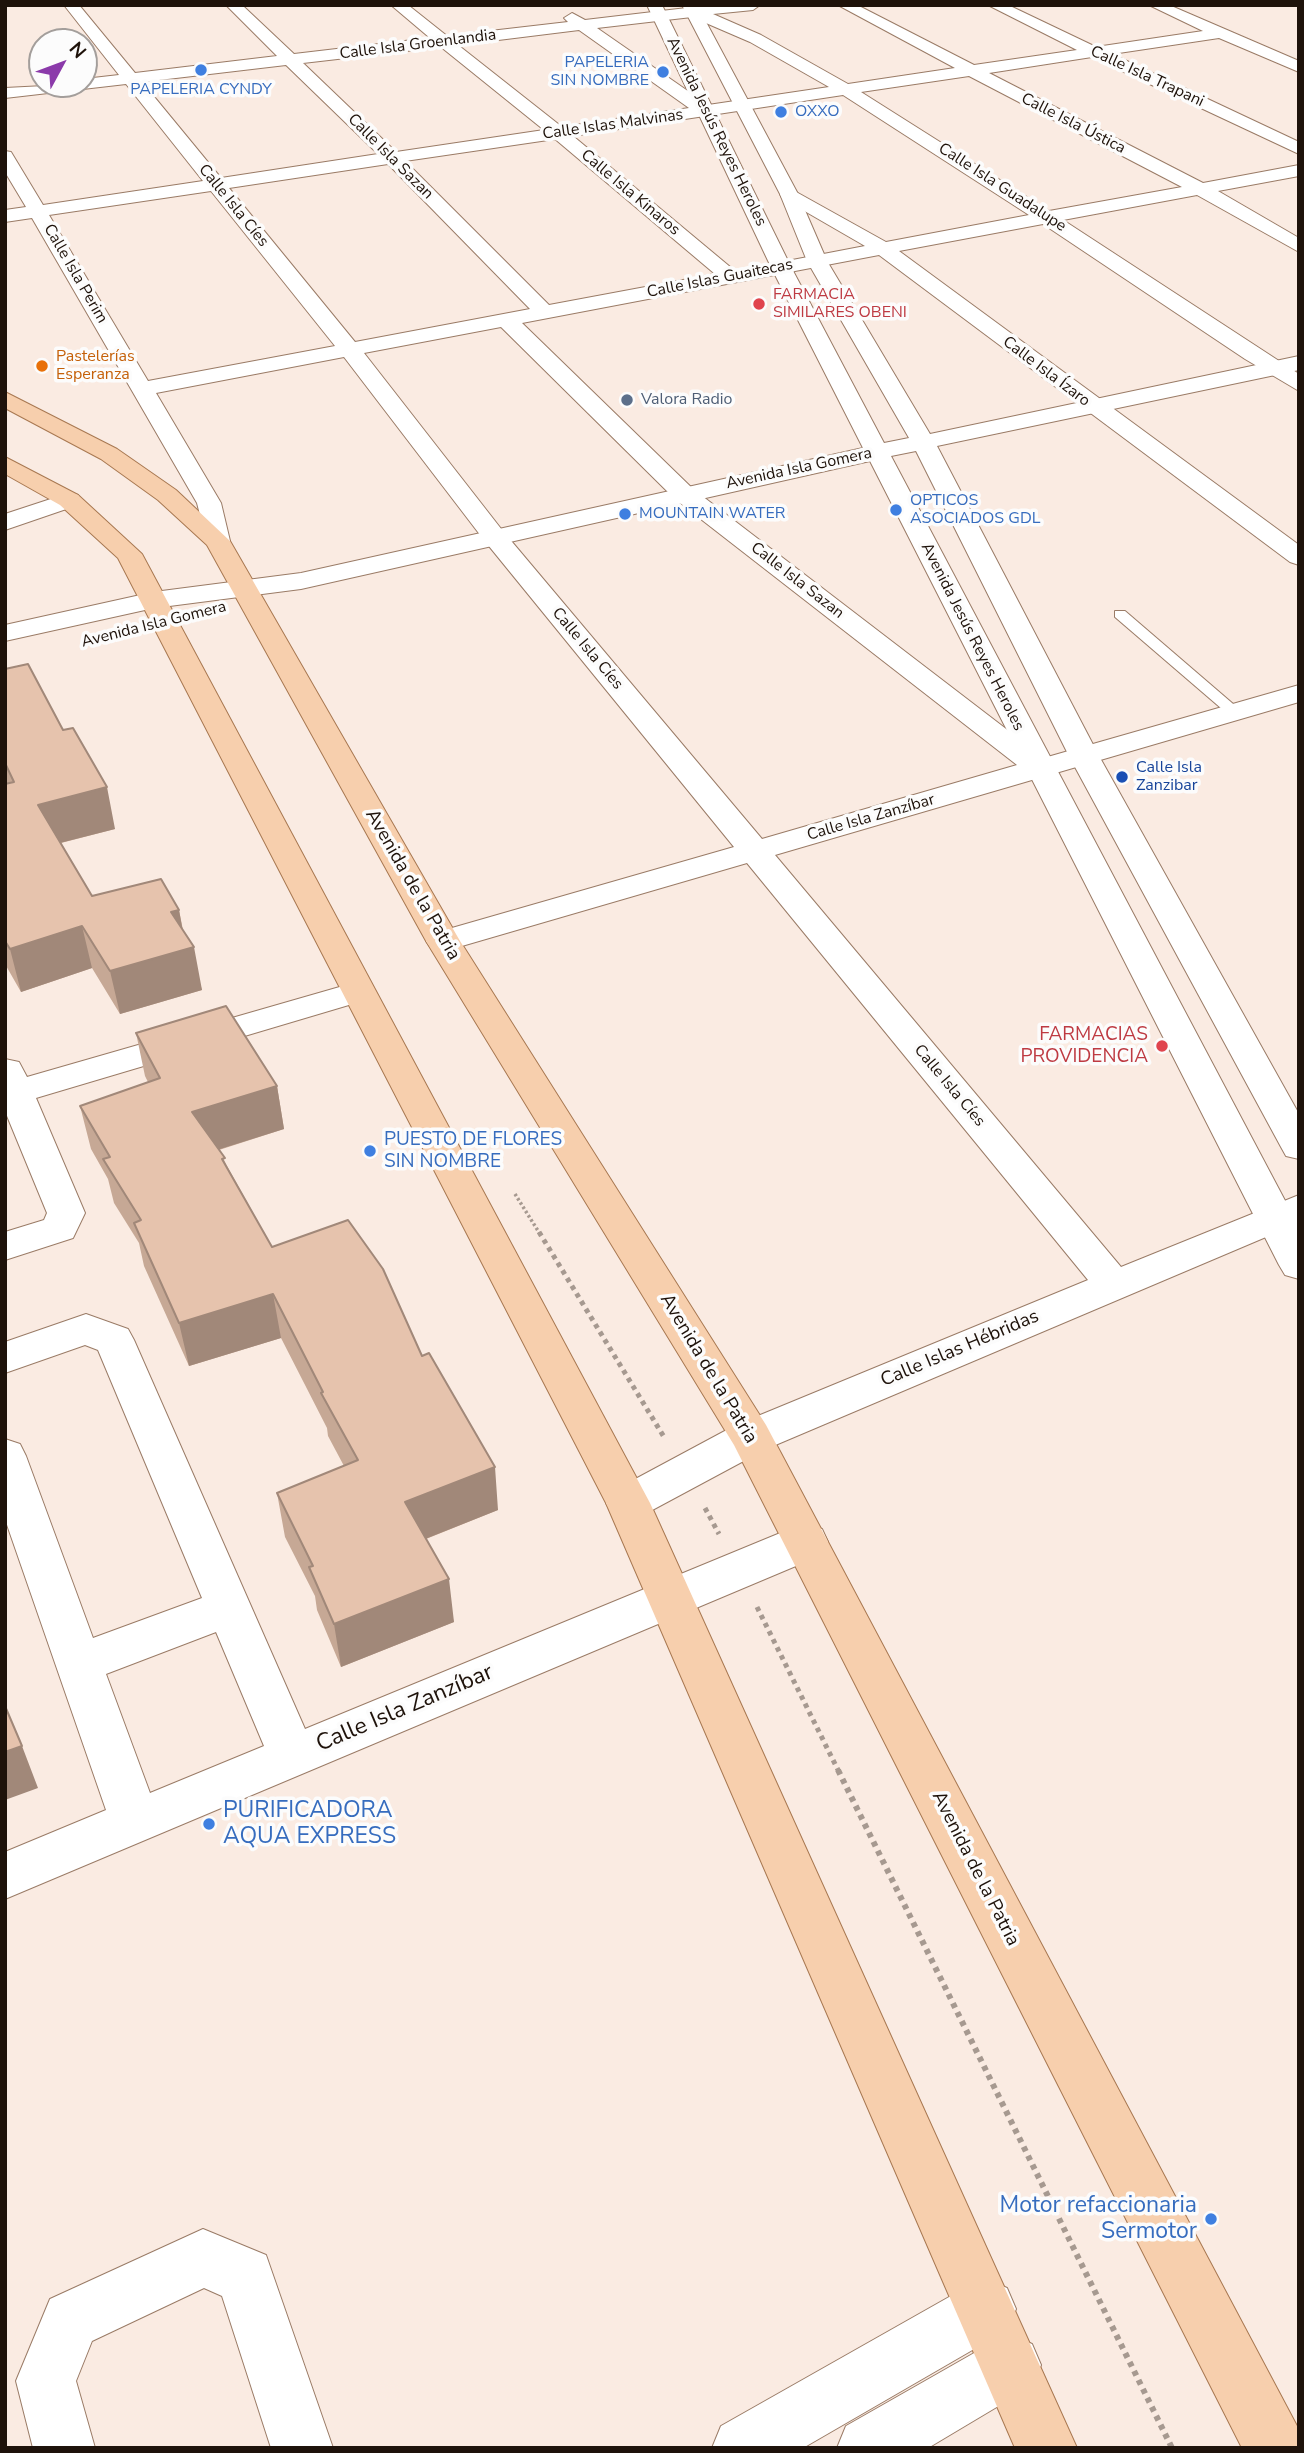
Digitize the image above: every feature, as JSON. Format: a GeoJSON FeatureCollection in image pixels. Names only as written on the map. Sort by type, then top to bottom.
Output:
{"type":"FeatureCollection","features":[{"type":"Feature","properties":{"kind":"main road","name":"Avenida de la Patria"},"geometry":{"type":"LineString","coordinates":[[5,400],[109,454],[167,495],[217,541],[443,941],[751,1437],[1275,2448]]}},
{"type":"Feature","properties":{"kind":"main road"},"geometry":{"type":"LineString","coordinates":[[5,464],[69,500],[128,554],[152,618],[352,983],[628,1503],[1046,2448]]}},
{"type":"Feature","properties":{"kind":"street","name":"Calle Isla Cíes"},"geometry":{"type":"LineString","coordinates":[[71,5],[349,349],[493,535],[1114,1285]]}},
{"type":"Feature","properties":{"kind":"street","name":"Calle Isla Sazan"},"geometry":{"type":"LineString","coordinates":[[233,5],[392,158],[544,312]]}},
{"type":"Feature","properties":{"kind":"street","name":"Calle Isla Kinaros"},"geometry":{"type":"LineString","coordinates":[[398,5],[559,133],[730,277]]}},
{"type":"Feature","properties":{"kind":"street","name":"Calle Isla Groenlandia"},"geometry":{"type":"LineString","coordinates":[[98,82],[582,25],[657,11],[753,5]]}},
{"type":"Feature","properties":{"kind":"street","name":"Calle Isla Ústica"},"geometry":{"type":"LineString","coordinates":[[845,5],[1199,188],[1299,246]]}},
{"type":"Feature","properties":{"kind":"street","name":"Calle Isla Trapani"},"geometry":{"type":"LineString","coordinates":[[995,5],[1299,149]]}},
{"type":"Feature","properties":{"kind":"street"},"geometry":{"type":"LineString","coordinates":[[1165,6],[1299,67]]}},
{"type":"Feature","properties":{"kind":"street","name":"Calle Isla Guadalupe"},"geometry":{"type":"LineString","coordinates":[[691,9],[738,29],[846,90],[1048,217],[1299,384]]}},
{"type":"Feature","properties":{"kind":"street","name":"Avenida Jesús Reyes Heroles"},"geometry":{"type":"LineString","coordinates":[[691,9],[789,194],[817,261],[923,442],[1084,756],[1299,1147]]}},
{"type":"Feature","properties":{"kind":"street","name":"Avenida Jesús Reyes Heroles"},"geometry":{"type":"LineString","coordinates":[[657,11],[782,267],[1040,769],[1287,1214],[1299,1265]]}},
{"type":"Feature","properties":{"kind":"street"},"geometry":{"type":"LineString","coordinates":[[562,12],[705,111]]}},
{"type":"Feature","properties":{"kind":"street","name":"Calle Islas Malvinas"},"geometry":{"type":"LineString","coordinates":[[5,216],[1221,33]]}},
{"type":"Feature","properties":{"kind":"street","name":"Calle Isla Groenlandia"},"geometry":{"type":"LineString","coordinates":[[5,93],[28,90]]}},
{"type":"Feature","properties":{"kind":"street","name":"Calle Isla Perim"},"geometry":{"type":"LineString","coordinates":[[5,156],[209,503],[217,541]]}},
{"type":"Feature","properties":{"kind":"street","name":"Calle Islas Guaitecas"},"geometry":{"type":"LineString","coordinates":[[141,389],[1299,170]]}},
{"type":"Feature","properties":{"kind":"street","name":"Calle Isla Ízaro"},"geometry":{"type":"LineString","coordinates":[[789,194],[882,248],[1093,407],[1299,557]]}},
{"type":"Feature","properties":{"kind":"street","name":"Calle Isla Sazan"},"geometry":{"type":"LineString","coordinates":[[506,320],[684,494],[1040,769]]}},
{"type":"Feature","properties":{"kind":"street","name":"Avenida Isla Gomera"},"geometry":{"type":"LineString","coordinates":[[5,633],[152,618],[493,535],[1299,363]]}},
{"type":"Feature","properties":{"kind":"street"},"geometry":{"type":"LineString","coordinates":[[5,523],[69,500]]}},
{"type":"Feature","properties":{"kind":"street","name":"Calle Isla Zanzíbar"},"geometry":{"type":"LineString","coordinates":[[443,941],[1299,693]]}},
{"type":"Feature","properties":{"kind":"street"},"geometry":{"type":"LineString","coordinates":[[5,1246],[59,1229],[66,1213],[9,1077],[352,983]]}},
{"type":"Feature","properties":{"kind":"street","name":"Calle Islas Hébridas"},"geometry":{"type":"LineString","coordinates":[[628,1503],[751,1437],[1287,1214]]}},
{"type":"Feature","properties":{"kind":"street"},"geometry":{"type":"LineString","coordinates":[[5,1358],[86,1329],[114,1340],[292,1755]]}},
{"type":"Feature","properties":{"kind":"street"},"geometry":{"type":"LineString","coordinates":[[5,1456],[135,1821]]}},
{"type":"Feature","properties":{"kind":"street","name":"Calle Isla Zanzíbar"},"geometry":{"type":"LineString","coordinates":[[5,1876],[806,1542]]}},
{"type":"Feature","properties":{"kind":"street"},"geometry":{"type":"LineString","coordinates":[[79,1664],[229,1607]]}},
{"type":"Feature","properties":{"kind":"street"},"geometry":{"type":"LineString","coordinates":[[64,2448],[46,2381],[71,2320],[203,2258],[244,2276],[302,2448]]}},
{"type":"Feature","properties":{"kind":"street"},"geometry":{"type":"LineString","coordinates":[[743,2448],[986,2309]]}},
{"type":"Feature","properties":{"kind":"street"},"geometry":{"type":"LineString","coordinates":[[868,2448],[1011,2365]]}},
{"type":"Feature","properties":{"kind":"lane"},"geometry":{"type":"LineString","coordinates":[[1120,614],[1234,712]]}},
{"type":"Feature","properties":{"kind":"building"},"geometry":{"type":"Polygon","coordinates":[[[28,664],[63,730],[73,728],[107,787],[38,805],[92,896],[161,879],[179,910],[171,912],[194,947],[110,971],[82,926],[10,949],[5,941],[5,784],[14,782],[5,763],[5,669],[28,664]]]}},
{"type":"Feature","properties":{"kind":"building"},"geometry":{"type":"Polygon","coordinates":[[[226,1006],[277,1086],[192,1112],[225,1158],[222,1159],[272,1247],[348,1220],[383,1269],[422,1356],[429,1353],[495,1467],[405,1502],[449,1579],[334,1624],[309,1567],[313,1566],[277,1493],[358,1460],[321,1393],[323,1392],[273,1294],[179,1323],[134,1223],[141,1220],[103,1159],[110,1157],[80,1106],[160,1078],[136,1033],[226,1006]]]}},
{"type":"Feature","properties":{"kind":"building"},"geometry":{"type":"Polygon","coordinates":[[[5,1706],[22,1746],[5,1752],[5,1706]]]}},
{"type":"Feature","properties":{"kind":"place","name":"PAPELERIA CYNDY"},"geometry":{"type":"Point","coordinates":[201,70]}},
{"type":"Feature","properties":{"kind":"place","name":"PAPELERIA SIN NOMBRE"},"geometry":{"type":"Point","coordinates":[663,72]}},
{"type":"Feature","properties":{"kind":"place","name":"OXXO"},"geometry":{"type":"Point","coordinates":[781,112]}},
{"type":"Feature","properties":{"kind":"place","name":"FARMACIA SIMILARES OBENI"},"geometry":{"type":"Point","coordinates":[759,304]}},
{"type":"Feature","properties":{"kind":"place","name":"Pastelerías Esperanza"},"geometry":{"type":"Point","coordinates":[42,366]}},
{"type":"Feature","properties":{"kind":"place","name":"Valora Radio"},"geometry":{"type":"Point","coordinates":[627,400]}},
{"type":"Feature","properties":{"kind":"place","name":"OPTICOS ASOCIADOS GDL"},"geometry":{"type":"Point","coordinates":[896,510]}},
{"type":"Feature","properties":{"kind":"place","name":"MOUNTAIN WATER"},"geometry":{"type":"Point","coordinates":[625,514]}},
{"type":"Feature","properties":{"kind":"place","name":"Calle Isla Zanzibar"},"geometry":{"type":"Point","coordinates":[1122,777]}},
{"type":"Feature","properties":{"kind":"place","name":"FARMACIAS PROVIDENCIA"},"geometry":{"type":"Point","coordinates":[1162,1046]}},
{"type":"Feature","properties":{"kind":"place","name":"PUESTO DE FLORES SIN NOMBRE"},"geometry":{"type":"Point","coordinates":[370,1151]}},
{"type":"Feature","properties":{"kind":"place","name":"PURIFICADORA AQUA EXPRESS"},"geometry":{"type":"Point","coordinates":[209,1824]}},
{"type":"Feature","properties":{"kind":"place","name":"Motor refaccionaria Sermotor"},"geometry":{"type":"Point","coordinates":[1211,2219]}}]}
